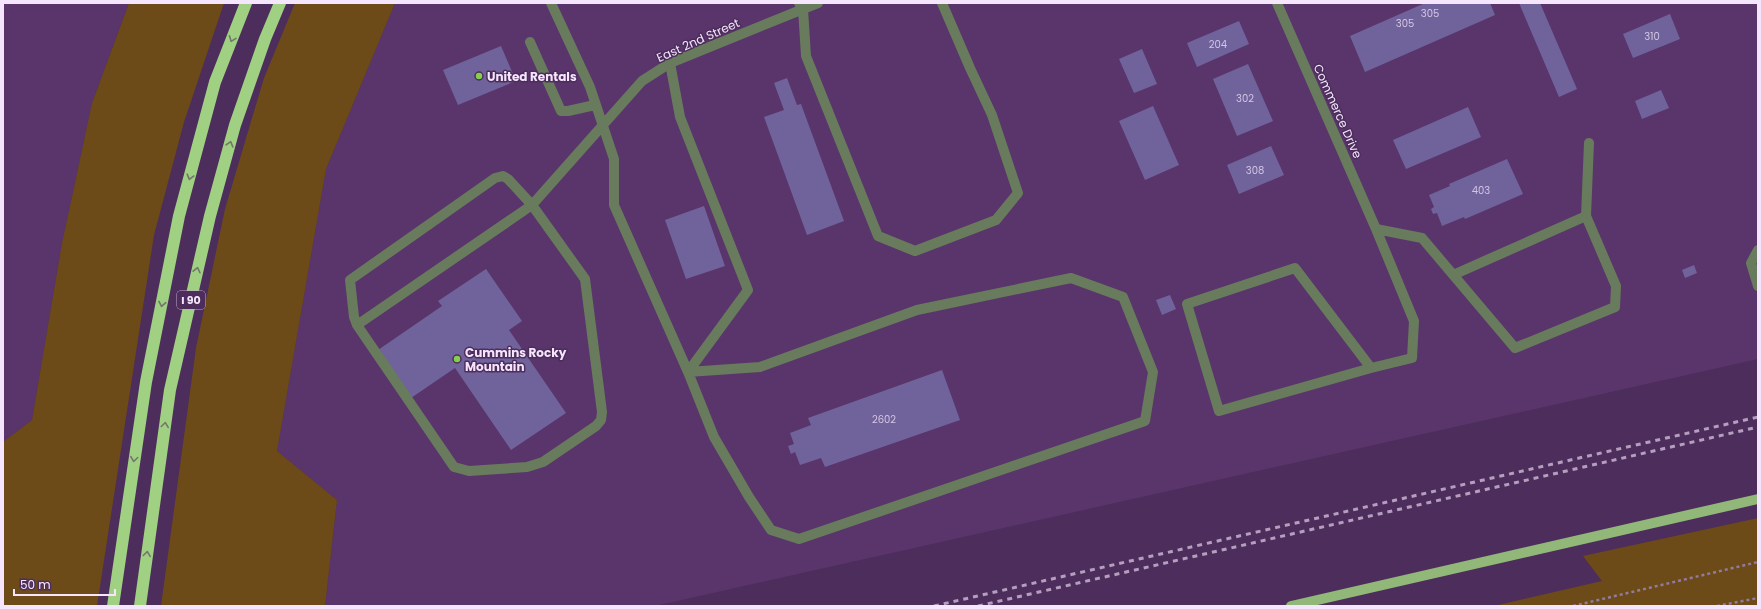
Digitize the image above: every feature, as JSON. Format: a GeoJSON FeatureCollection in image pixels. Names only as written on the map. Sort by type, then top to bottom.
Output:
{"type":"FeatureCollection","features":[{"type":"Feature","properties":{"kind":"highway","name":"I 90"},"geometry":{"type":"LineString","coordinates":[[113,606],[146,382],[179,216],[216,82],[246,3]]}},
{"type":"Feature","properties":{"kind":"highway","name":"I 90"},"geometry":{"type":"LineString","coordinates":[[140,606],[170,390],[208,224],[235,125],[265,39],[280,3]]}},
{"type":"Feature","properties":{"kind":"main road"},"geometry":{"type":"LineString","coordinates":[[1291,606],[1758,499]]}},
{"type":"Feature","properties":{"kind":"street"},"geometry":{"type":"LineString","coordinates":[[551,3],[590,87],[595,105],[603,123],[614,159],[614,205],[688,372],[714,437],[749,497],[771,530],[799,539],[1145,422],[1154,372],[1123,297],[1071,278],[918,310],[760,367],[688,372]]}},
{"type":"Feature","properties":{"kind":"street","name":"East 2nd Street"},"geometry":{"type":"LineString","coordinates":[[357,324],[532,205],[603,123],[642,81],[670,64],[801,6],[818,3]]}},
{"type":"Feature","properties":{"kind":"street"},"geometry":{"type":"LineString","coordinates":[[801,6],[806,56],[878,236],[916,251],[996,220],[1018,193],[992,116],[942,3]]}},
{"type":"Feature","properties":{"kind":"street","name":"Commerce Drive"},"geometry":{"type":"LineString","coordinates":[[1277,3],[1376,228],[1414,321],[1412,358],[1371,368]]}},
{"type":"Feature","properties":{"kind":"street"},"geometry":{"type":"LineString","coordinates":[[530,42],[561,112],[595,105]]}},
{"type":"Feature","properties":{"kind":"street"},"geometry":{"type":"LineString","coordinates":[[670,64],[680,116],[748,290],[688,372]]}},
{"type":"Feature","properties":{"kind":"street"},"geometry":{"type":"LineString","coordinates":[[1376,228],[1422,238],[1514,348],[1615,306],[1616,286],[1586,216],[1589,143]]}},
{"type":"Feature","properties":{"kind":"street"},"geometry":{"type":"LineString","coordinates":[[503,176],[508,179],[532,205],[585,279],[602,412],[601,420],[596,426],[542,462],[527,467],[469,471],[454,467],[357,324],[354,317],[350,280],[495,178],[503,176]]}},
{"type":"Feature","properties":{"kind":"street"},"geometry":{"type":"LineString","coordinates":[[1452,275],[1586,216]]}},
{"type":"Feature","properties":{"kind":"street"},"geometry":{"type":"LineString","coordinates":[[1758,250],[1751,263],[1758,286]]}},
{"type":"Feature","properties":{"kind":"street"},"geometry":{"type":"LineString","coordinates":[[1295,268],[1371,368],[1219,411],[1187,304],[1295,268]]}},
{"type":"Feature","properties":{"kind":"path"},"geometry":{"type":"LineString","coordinates":[[1572,606],[1758,562]]}},
{"type":"Feature","properties":{"kind":"path"},"geometry":{"type":"LineString","coordinates":[[1717,606],[1758,598]]}},
{"type":"Feature","properties":{"kind":"shaded area"},"geometry":{"type":"Polygon","coordinates":[[[3,3],[129,3],[92,103],[62,243],[32,420],[3,442],[3,3]]]}},
{"type":"Feature","properties":{"kind":"shaded area"},"geometry":{"type":"Polygon","coordinates":[[[129,3],[224,3],[184,122],[154,235],[97,606],[3,606],[3,442],[32,420],[62,243],[92,103],[129,3]]]}},
{"type":"Feature","properties":{"kind":"shaded area"},"geometry":{"type":"Polygon","coordinates":[[[295,3],[395,3],[326,169],[277,451],[337,500],[325,606],[161,606],[196,348],[225,209],[264,78],[295,3]]]}},
{"type":"Feature","properties":{"kind":"shaded area"},"geometry":{"type":"Polygon","coordinates":[[[395,3],[1758,3],[1758,359],[655,606],[325,606],[337,500],[277,451],[326,169],[395,3]]]}},
{"type":"Feature","properties":{"kind":"shaded area"},"geometry":{"type":"Polygon","coordinates":[[[1758,518],[1758,606],[1494,606],[1602,581],[1583,556],[1758,518]]]}},
{"type":"Feature","properties":{"kind":"building"},"geometry":{"type":"Polygon","coordinates":[[[1425,3],[1490,3],[1495,15],[1365,72],[1350,36],[1425,3]]]}},
{"type":"Feature","properties":{"kind":"building"},"geometry":{"type":"Polygon","coordinates":[[[1519,3],[1540,3],[1577,89],[1559,97],[1519,3]]]}},
{"type":"Feature","properties":{"kind":"building"},"geometry":{"type":"Polygon","coordinates":[[[1670,14],[1680,39],[1633,58],[1623,34],[1670,14]]]}},
{"type":"Feature","properties":{"kind":"building"},"geometry":{"type":"Polygon","coordinates":[[[1239,21],[1249,44],[1197,67],[1187,43],[1239,21]]]}},
{"type":"Feature","properties":{"kind":"building","name":"United Rentals"},"geometry":{"type":"Polygon","coordinates":[[[501,46],[516,81],[458,105],[443,70],[501,46]]]}},
{"type":"Feature","properties":{"kind":"building"},"geometry":{"type":"Polygon","coordinates":[[[1142,49],[1157,84],[1134,93],[1119,59],[1142,49]]]}},
{"type":"Feature","properties":{"kind":"building"},"geometry":{"type":"Polygon","coordinates":[[[1248,64],[1273,121],[1237,136],[1213,79],[1248,64]]]}},
{"type":"Feature","properties":{"kind":"building"},"geometry":{"type":"Polygon","coordinates":[[[787,78],[797,105],[801,104],[844,221],[807,235],[764,117],[784,110],[774,83],[787,78]]]}},
{"type":"Feature","properties":{"kind":"building"},"geometry":{"type":"Polygon","coordinates":[[[1661,90],[1669,108],[1642,119],[1635,101],[1661,90]]]}},
{"type":"Feature","properties":{"kind":"building"},"geometry":{"type":"Polygon","coordinates":[[[1153,106],[1179,165],[1145,180],[1119,121],[1153,106]]]}},
{"type":"Feature","properties":{"kind":"building"},"geometry":{"type":"Polygon","coordinates":[[[1468,107],[1481,137],[1406,169],[1393,140],[1468,107]]]}},
{"type":"Feature","properties":{"kind":"building"},"geometry":{"type":"Polygon","coordinates":[[[1271,146],[1284,175],[1239,194],[1227,165],[1271,146]]]}},
{"type":"Feature","properties":{"kind":"building"},"geometry":{"type":"Polygon","coordinates":[[[1507,159],[1523,194],[1465,219],[1464,217],[1442,226],[1437,213],[1433,214],[1431,209],[1434,207],[1429,195],[1450,186],[1449,184],[1507,159]]]}},
{"type":"Feature","properties":{"kind":"building"},"geometry":{"type":"Polygon","coordinates":[[[704,206],[725,266],[686,279],[665,220],[704,206]]]}},
{"type":"Feature","properties":{"kind":"building"},"geometry":{"type":"Polygon","coordinates":[[[1694,265],[1697,273],[1685,278],[1682,270],[1694,265]]]}},
{"type":"Feature","properties":{"kind":"building","name":"Cummins Rocky Mountain"},"geometry":{"type":"Polygon","coordinates":[[[486,269],[522,321],[509,330],[566,413],[511,450],[455,368],[411,398],[378,350],[442,306],[438,301],[486,269]]]}},
{"type":"Feature","properties":{"kind":"building"},"geometry":{"type":"Polygon","coordinates":[[[1170,295],[1176,309],[1162,315],[1156,300],[1170,295]]]}},
{"type":"Feature","properties":{"kind":"building"},"geometry":{"type":"Polygon","coordinates":[[[942,370],[960,420],[825,467],[821,458],[800,465],[795,452],[791,454],[788,446],[794,444],[790,433],[811,425],[808,418],[942,370]]]}},
{"type":"Feature","properties":{"kind":"railway"},"geometry":{"type":"LineString","coordinates":[[934,606],[1758,417]]}},
{"type":"Feature","properties":{"kind":"railway"},"geometry":{"type":"LineString","coordinates":[[978,606],[1758,427]]}},
{"type":"Feature","properties":{"kind":"place","name":"United Rentals"},"geometry":{"type":"Point","coordinates":[479,76]}},
{"type":"Feature","properties":{"kind":"place","name":"Cummins Rocky Mountain"},"geometry":{"type":"Point","coordinates":[457,359]}}]}
